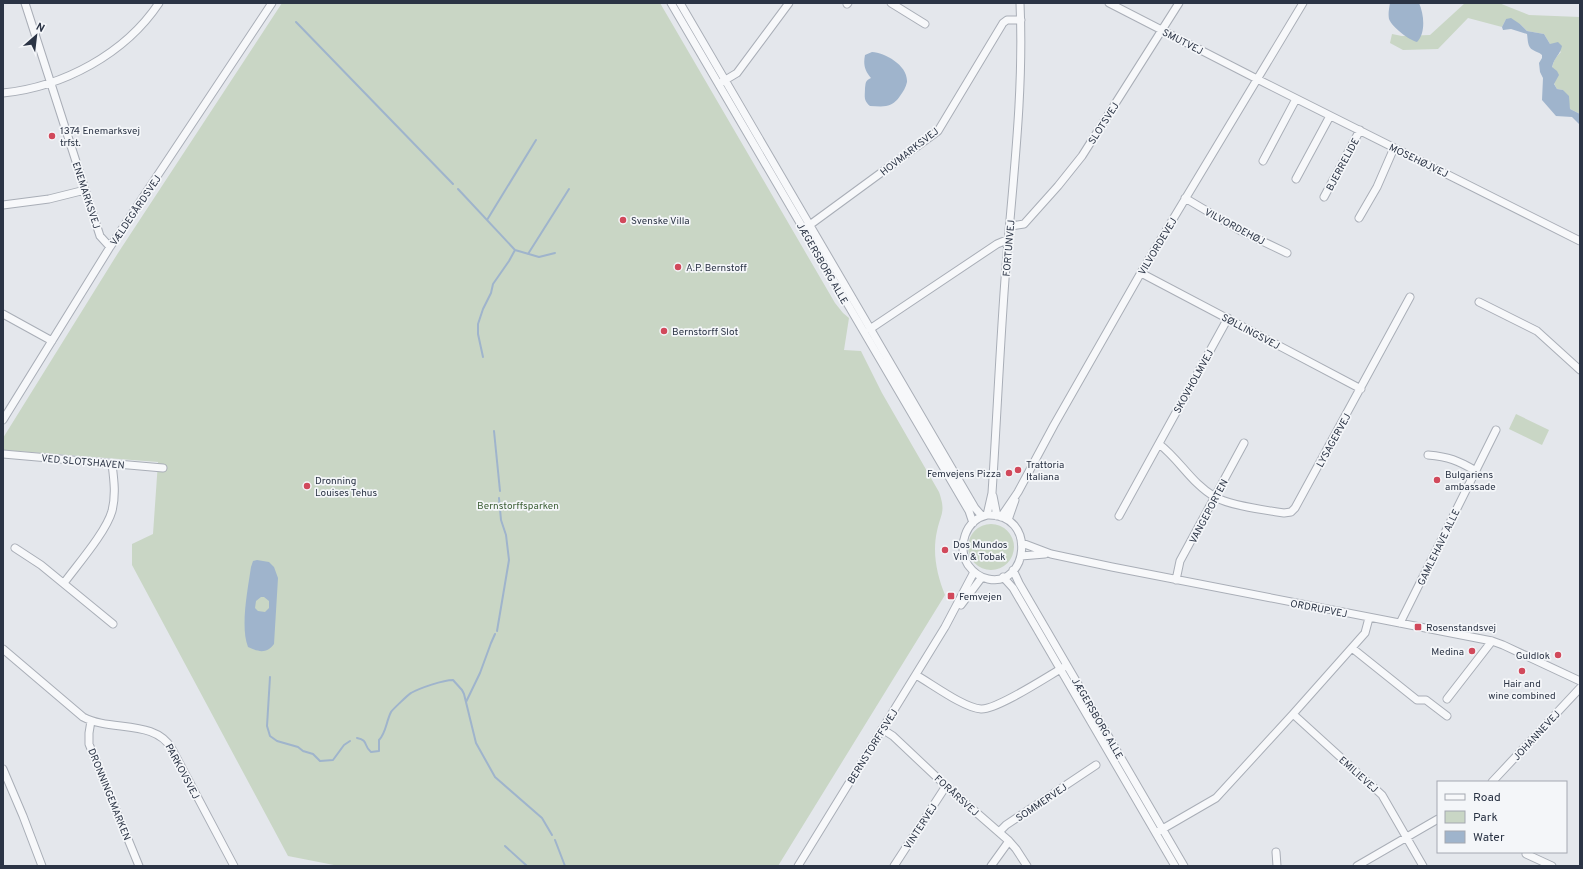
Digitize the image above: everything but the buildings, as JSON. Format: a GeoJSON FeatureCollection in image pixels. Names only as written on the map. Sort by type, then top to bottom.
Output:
{"type":"FeatureCollection","features":[{"type":"Feature","properties":{"kind":"street","name":"ENEMARKSVEJ"},"geometry":{"type":"LineString","coordinates":[[25,3],[100,236],[110,247]]}},
{"type":"Feature","properties":{"kind":"street"},"geometry":{"type":"LineString","coordinates":[[3,93],[36,87],[77,72],[100,60],[134,32],[160,3]]}},
{"type":"Feature","properties":{"kind":"street","name":"VÆLDEGÅRDSVEJ"},"geometry":{"type":"LineString","coordinates":[[3,420],[110,247],[272,3]]}},
{"type":"Feature","properties":{"kind":"street","name":"JÆGERSBORG ALLE"},"geometry":{"type":"LineString","coordinates":[[671,3],[967,508],[973,522]]}},
{"type":"Feature","properties":{"kind":"street","name":"JÆGERSBORG ALLE"},"geometry":{"type":"LineString","coordinates":[[680,3],[975,508],[984,516]]}},
{"type":"Feature","properties":{"kind":"street"},"geometry":{"type":"LineString","coordinates":[[719,85],[737,73],[789,3]]}},
{"type":"Feature","properties":{"kind":"street"},"geometry":{"type":"LineString","coordinates":[[891,3],[925,24]]}},
{"type":"Feature","properties":{"kind":"street","name":"FORTUNVEJ"},"geometry":{"type":"LineString","coordinates":[[984,516],[992,493],[1011,226],[1021,54],[1020,3]]}},
{"type":"Feature","properties":{"kind":"street","name":"SMUTVEJ"},"geometry":{"type":"LineString","coordinates":[[1109,3],[1257,79]]}},
{"type":"Feature","properties":{"kind":"street","name":"SLOTSVEJ"},"geometry":{"type":"LineString","coordinates":[[1011,226],[1024,224],[1058,186],[1086,150],[1179,3]]}},
{"type":"Feature","properties":{"kind":"street","name":"VILVORDEVEJ"},"geometry":{"type":"LineString","coordinates":[[1008,520],[1018,492],[1054,425],[1185,198],[1303,3]]}},
{"type":"Feature","properties":{"kind":"street","name":"HOVMARKSVEJ"},"geometry":{"type":"LineString","coordinates":[[803,230],[938,131],[1003,23],[1007,20],[1021,20]]}},
{"type":"Feature","properties":{"kind":"street","name":"MOSEHØJVEJ"},"geometry":{"type":"LineString","coordinates":[[1257,79],[1580,241]]}},
{"type":"Feature","properties":{"kind":"street"},"geometry":{"type":"LineString","coordinates":[[1263,161],[1296,99]]}},
{"type":"Feature","properties":{"kind":"street"},"geometry":{"type":"LineString","coordinates":[[1296,179],[1330,116]]}},
{"type":"Feature","properties":{"kind":"street","name":"BJERRELIDE"},"geometry":{"type":"LineString","coordinates":[[1324,197],[1360,130]]}},
{"type":"Feature","properties":{"kind":"street"},"geometry":{"type":"LineString","coordinates":[[1359,218],[1377,187],[1394,148]]}},
{"type":"Feature","properties":{"kind":"street"},"geometry":{"type":"LineString","coordinates":[[3,205],[49,199],[85,190]]}},
{"type":"Feature","properties":{"kind":"street","name":"VILVORDEHØJ"},"geometry":{"type":"LineString","coordinates":[[1185,198],[1239,230],[1286,253]]}},
{"type":"Feature","properties":{"kind":"street"},"geometry":{"type":"LineString","coordinates":[[870,329],[997,244],[1009,239]]}},
{"type":"Feature","properties":{"kind":"street","name":"SØLLINGSVEJ"},"geometry":{"type":"LineString","coordinates":[[1141,273],[1361,388]]}},
{"type":"Feature","properties":{"kind":"street","name":"LYSAGERVEJ"},"geometry":{"type":"LineString","coordinates":[[1215,497],[1229,502],[1284,513],[1291,512],[1295,508],[1410,297]]}},
{"type":"Feature","properties":{"kind":"street"},"geometry":{"type":"LineString","coordinates":[[1479,302],[1537,331],[1580,370]]}},
{"type":"Feature","properties":{"kind":"street"},"geometry":{"type":"LineString","coordinates":[[3,314],[52,341]]}},
{"type":"Feature","properties":{"kind":"street","name":"SKOVHOLMVEJ"},"geometry":{"type":"LineString","coordinates":[[1119,516],[1228,318]]}},
{"type":"Feature","properties":{"kind":"street","name":"GAMLEHAVE ALLE"},"geometry":{"type":"LineString","coordinates":[[1400,623],[1496,430]]}},
{"type":"Feature","properties":{"kind":"street","name":"VANGEPORTEN"},"geometry":{"type":"LineString","coordinates":[[1176,580],[1180,561],[1244,443]]}},
{"type":"Feature","properties":{"kind":"street"},"geometry":{"type":"LineString","coordinates":[[1159,444],[1204,489],[1215,497]]}},
{"type":"Feature","properties":{"kind":"street","name":"VED SLOTSHAVEN"},"geometry":{"type":"LineString","coordinates":[[3,454],[163,468]]}},
{"type":"Feature","properties":{"kind":"street"},"geometry":{"type":"LineString","coordinates":[[1428,455],[1445,456],[1455,459],[1476,471]]}},
{"type":"Feature","properties":{"kind":"street"},"geometry":{"type":"LineString","coordinates":[[64,583],[107,523],[112,510],[114,497],[112,464]]}},
{"type":"Feature","properties":{"kind":"street","name":"VILVORDEVEJ"},"geometry":{"type":"LineString","coordinates":[[999,516],[1018,492]]}},
{"type":"Feature","properties":{"kind":"street","name":"FORTUNVEJ"},"geometry":{"type":"LineString","coordinates":[[992,493],[999,516]]}},
{"type":"Feature","properties":{"kind":"street"},"geometry":{"type":"LineString","coordinates":[[984,516],[999,516],[1008,520],[1016,527],[1022,543],[1021,556],[1013,570],[1003,577],[994,580],[982,577],[974,572],[966,562],[963,547],[965,535],[973,522],[984,516]]}},
{"type":"Feature","properties":{"kind":"street","name":"ORDRUPVEJ"},"geometry":{"type":"LineString","coordinates":[[1022,543],[1051,554],[1176,580],[1492,641],[1503,644],[1580,681]]}},
{"type":"Feature","properties":{"kind":"street"},"geometry":{"type":"LineString","coordinates":[[15,548],[41,564],[113,624]]}},
{"type":"Feature","properties":{"kind":"street","name":"ORDRUPVEJ"},"geometry":{"type":"LineString","coordinates":[[1021,556],[1051,554]]}},
{"type":"Feature","properties":{"kind":"street","name":"JÆGERSBORG ALLE"},"geometry":{"type":"LineString","coordinates":[[1013,570],[1019,583],[1184,866]]}},
{"type":"Feature","properties":{"kind":"street","name":"BERNSTORFFSVEJ"},"geometry":{"type":"LineString","coordinates":[[798,866],[945,627],[974,572]]}},
{"type":"Feature","properties":{"kind":"street","name":"BERNSTORFFSVEJ"},"geometry":{"type":"LineString","coordinates":[[945,627],[982,577]]}},
{"type":"Feature","properties":{"kind":"street","name":"JÆGERSBORG ALLE"},"geometry":{"type":"LineString","coordinates":[[1003,577],[1013,588],[1175,866]]}},
{"type":"Feature","properties":{"kind":"street"},"geometry":{"type":"LineString","coordinates":[[1156,833],[1216,798],[1365,633],[1369,618]]}},
{"type":"Feature","properties":{"kind":"street"},"geometry":{"type":"LineString","coordinates":[[1447,699],[1492,641]]}},
{"type":"Feature","properties":{"kind":"street","name":"PARKOVSVEJ"},"geometry":{"type":"LineString","coordinates":[[3,648],[83,717],[103,725],[145,730],[165,738],[234,866]]}},
{"type":"Feature","properties":{"kind":"street"},"geometry":{"type":"LineString","coordinates":[[1352,648],[1417,700],[1426,700],[1447,716]]}},
{"type":"Feature","properties":{"kind":"street"},"geometry":{"type":"LineString","coordinates":[[916,675],[968,706],[982,709],[995,707],[1067,665]]}},
{"type":"Feature","properties":{"kind":"street","name":"JOHANNEVEJ"},"geometry":{"type":"LineString","coordinates":[[1493,781],[1580,688]]}},
{"type":"Feature","properties":{"kind":"street","name":"EMILIEVEJ"},"geometry":{"type":"LineString","coordinates":[[1293,714],[1382,795],[1423,866]]}},
{"type":"Feature","properties":{"kind":"street","name":"DRONNINGEMARKEN"},"geometry":{"type":"LineString","coordinates":[[91,721],[89,733],[90,744],[139,866]]}},
{"type":"Feature","properties":{"kind":"street","name":"FORÅRSVEJ"},"geometry":{"type":"LineString","coordinates":[[882,729],[898,741],[946,786],[1009,841],[1016,849],[1026,866]]}},
{"type":"Feature","properties":{"kind":"street","name":"SOMMERVEJ"},"geometry":{"type":"LineString","coordinates":[[999,832],[1006,825],[1096,765]]}},
{"type":"Feature","properties":{"kind":"street"},"geometry":{"type":"LineString","coordinates":[[1080,766],[1085,772]]}},
{"type":"Feature","properties":{"kind":"street"},"geometry":{"type":"LineString","coordinates":[[3,769],[42,866]]}},
{"type":"Feature","properties":{"kind":"street","name":"VINTERVEJ"},"geometry":{"type":"LineString","coordinates":[[894,866],[946,786]]}},
{"type":"Feature","properties":{"kind":"street"},"geometry":{"type":"LineString","coordinates":[[1357,866],[1437,820]]}},
{"type":"Feature","properties":{"kind":"street"},"geometry":{"type":"LineString","coordinates":[[991,866],[1009,841]]}},
{"type":"Feature","properties":{"kind":"street"},"geometry":{"type":"LineString","coordinates":[[1276,852],[1277,866]]}},
{"type":"Feature","properties":{"kind":"street"},"geometry":{"type":"LineString","coordinates":[[1526,854],[1552,866]]}},
{"type":"Feature","properties":{"kind":"green space","name":"Bernstorffsparken"},"geometry":{"type":"Polygon","coordinates":[[[282,3],[660,3],[835,303],[849,318],[844,350],[861,351],[882,393],[939,492],[942,512],[937,531],[935,556],[945,595],[778,866],[339,866],[288,856],[132,565],[132,544],[153,534],[158,462],[3,450],[3,438],[118,253],[282,3]]]}},
{"type":"Feature","properties":{"kind":"green space"},"geometry":{"type":"Polygon","coordinates":[[[1465,3],[1499,3],[1529,15],[1580,17],[1580,114],[1570,109],[1568,100],[1563,90],[1557,89],[1554,84],[1552,69],[1557,56],[1561,52],[1550,44],[1544,34],[1527,31],[1520,24],[1506,19],[1502,27],[1468,18],[1438,49],[1403,50],[1390,43],[1392,34],[1402,36],[1430,35],[1465,3]]]}},
{"type":"Feature","properties":{"kind":"green space"},"geometry":{"type":"Polygon","coordinates":[[[1516,414],[1549,430],[1542,445],[1509,429],[1516,414]]]}},
{"type":"Feature","properties":{"kind":"green space"},"geometry":{"type":"Polygon","coordinates":[[[996,524],[1000,525],[1010,534],[1013,538],[1013,556],[1004,566],[996,570],[986,570],[978,566],[969,556],[968,542],[972,534],[982,525],[996,524]]]}},
{"type":"Feature","properties":{"kind":"water"},"geometry":{"type":"Polygon","coordinates":[[[1390,3],[1419,3],[1422,12],[1423,29],[1417,42],[1401,33],[1391,22],[1389,19],[1390,3]]]}},
{"type":"Feature","properties":{"kind":"water"},"geometry":{"type":"Polygon","coordinates":[[[1511,18],[1527,31],[1544,34],[1550,44],[1558,42],[1562,46],[1552,67],[1559,75],[1554,84],[1557,89],[1563,90],[1569,96],[1570,109],[1580,114],[1580,125],[1572,117],[1556,116],[1542,100],[1543,78],[1540,72],[1539,63],[1542,55],[1531,49],[1528,43],[1527,34],[1511,29],[1503,30],[1502,27],[1506,19],[1511,18]]]}},
{"type":"Feature","properties":{"kind":"water"},"geometry":{"type":"Polygon","coordinates":[[[872,52],[889,57],[904,70],[907,82],[906,86],[899,98],[892,104],[870,106],[865,100],[866,83],[871,78],[865,68],[864,59],[865,55],[872,52]]]}},
{"type":"Feature","properties":{"kind":"water"},"geometry":{"type":"Polygon","coordinates":[[[257,560],[269,562],[274,567],[278,578],[274,644],[265,651],[255,650],[248,647],[246,639],[245,618],[253,561],[257,560]],[[261,597],[256,601],[255,608],[258,611],[265,612],[269,608],[269,601],[264,597],[261,597]]]}},
{"type":"Feature","properties":{"kind":"waterway"},"geometry":{"type":"LineString","coordinates":[[296,22],[453,184]]}},
{"type":"Feature","properties":{"kind":"waterway"},"geometry":{"type":"LineString","coordinates":[[487,220],[536,140]]}},
{"type":"Feature","properties":{"kind":"waterway"},"geometry":{"type":"LineString","coordinates":[[458,189],[515,250],[539,257],[555,253]]}},
{"type":"Feature","properties":{"kind":"waterway"},"geometry":{"type":"LineString","coordinates":[[528,254],[569,189]]}},
{"type":"Feature","properties":{"kind":"waterway"},"geometry":{"type":"LineString","coordinates":[[483,357],[478,334],[478,324],[491,293],[493,284],[515,250]]}},
{"type":"Feature","properties":{"kind":"waterway"},"geometry":{"type":"LineString","coordinates":[[494,431],[500,491]]}},
{"type":"Feature","properties":{"kind":"waterway"},"geometry":{"type":"LineString","coordinates":[[497,631],[509,560],[506,535],[501,520],[499,498]]}},
{"type":"Feature","properties":{"kind":"waterway"},"geometry":{"type":"LineString","coordinates":[[466,702],[480,673],[495,634]]}},
{"type":"Feature","properties":{"kind":"waterway"},"geometry":{"type":"LineString","coordinates":[[270,677],[267,726],[270,736],[277,741],[298,747],[303,751],[313,754],[320,761],[333,760],[344,745],[350,741]]}},
{"type":"Feature","properties":{"kind":"waterway"},"geometry":{"type":"LineString","coordinates":[[357,738],[363,740],[371,752],[379,751],[379,740],[383,734],[391,712],[401,702],[411,693],[420,689],[453,680],[464,694],[476,743],[495,777],[542,818],[552,835]]}},
{"type":"Feature","properties":{"kind":"waterway"},"geometry":{"type":"LineString","coordinates":[[555,840],[565,866]]}},
{"type":"Feature","properties":{"kind":"waterway"},"geometry":{"type":"LineString","coordinates":[[505,846],[527,866]]}},
{"type":"Feature","properties":{"kind":"place","name":"1374 Enemarksvej trfst."},"geometry":{"type":"Point","coordinates":[52,136]}},
{"type":"Feature","properties":{"kind":"place","name":"Svenske Villa"},"geometry":{"type":"Point","coordinates":[623,220]}},
{"type":"Feature","properties":{"kind":"place","name":"A.P. Bernstoff"},"geometry":{"type":"Point","coordinates":[678,267]}},
{"type":"Feature","properties":{"kind":"place","name":"Bernstorff Slot"},"geometry":{"type":"Point","coordinates":[664,331]}},
{"type":"Feature","properties":{"kind":"place","name":"Trattoria Italiana"},"geometry":{"type":"Point","coordinates":[1018,470]}},
{"type":"Feature","properties":{"kind":"place","name":"Femvejens Pizza"},"geometry":{"type":"Point","coordinates":[1009,473]}},
{"type":"Feature","properties":{"kind":"place","name":"Bulgariens ambassade"},"geometry":{"type":"Point","coordinates":[1437,480]}},
{"type":"Feature","properties":{"kind":"place","name":"Dronning Louises Tehus"},"geometry":{"type":"Point","coordinates":[307,486]}},
{"type":"Feature","properties":{"kind":"place","name":"Dos Mundos Vin & Tobak"},"geometry":{"type":"Point","coordinates":[945,550]}},
{"type":"Feature","properties":{"kind":"place","name":"Femvejen"},"geometry":{"type":"Point","coordinates":[951,596]}},
{"type":"Feature","properties":{"kind":"place","name":"Rosenstandsvej"},"geometry":{"type":"Point","coordinates":[1418,627]}},
{"type":"Feature","properties":{"kind":"place","name":"Medina"},"geometry":{"type":"Point","coordinates":[1472,651]}},
{"type":"Feature","properties":{"kind":"place","name":"Guldlok"},"geometry":{"type":"Point","coordinates":[1558,655]}},
{"type":"Feature","properties":{"kind":"place","name":"Hair and wine combined"},"geometry":{"type":"Point","coordinates":[1522,671]}}]}
